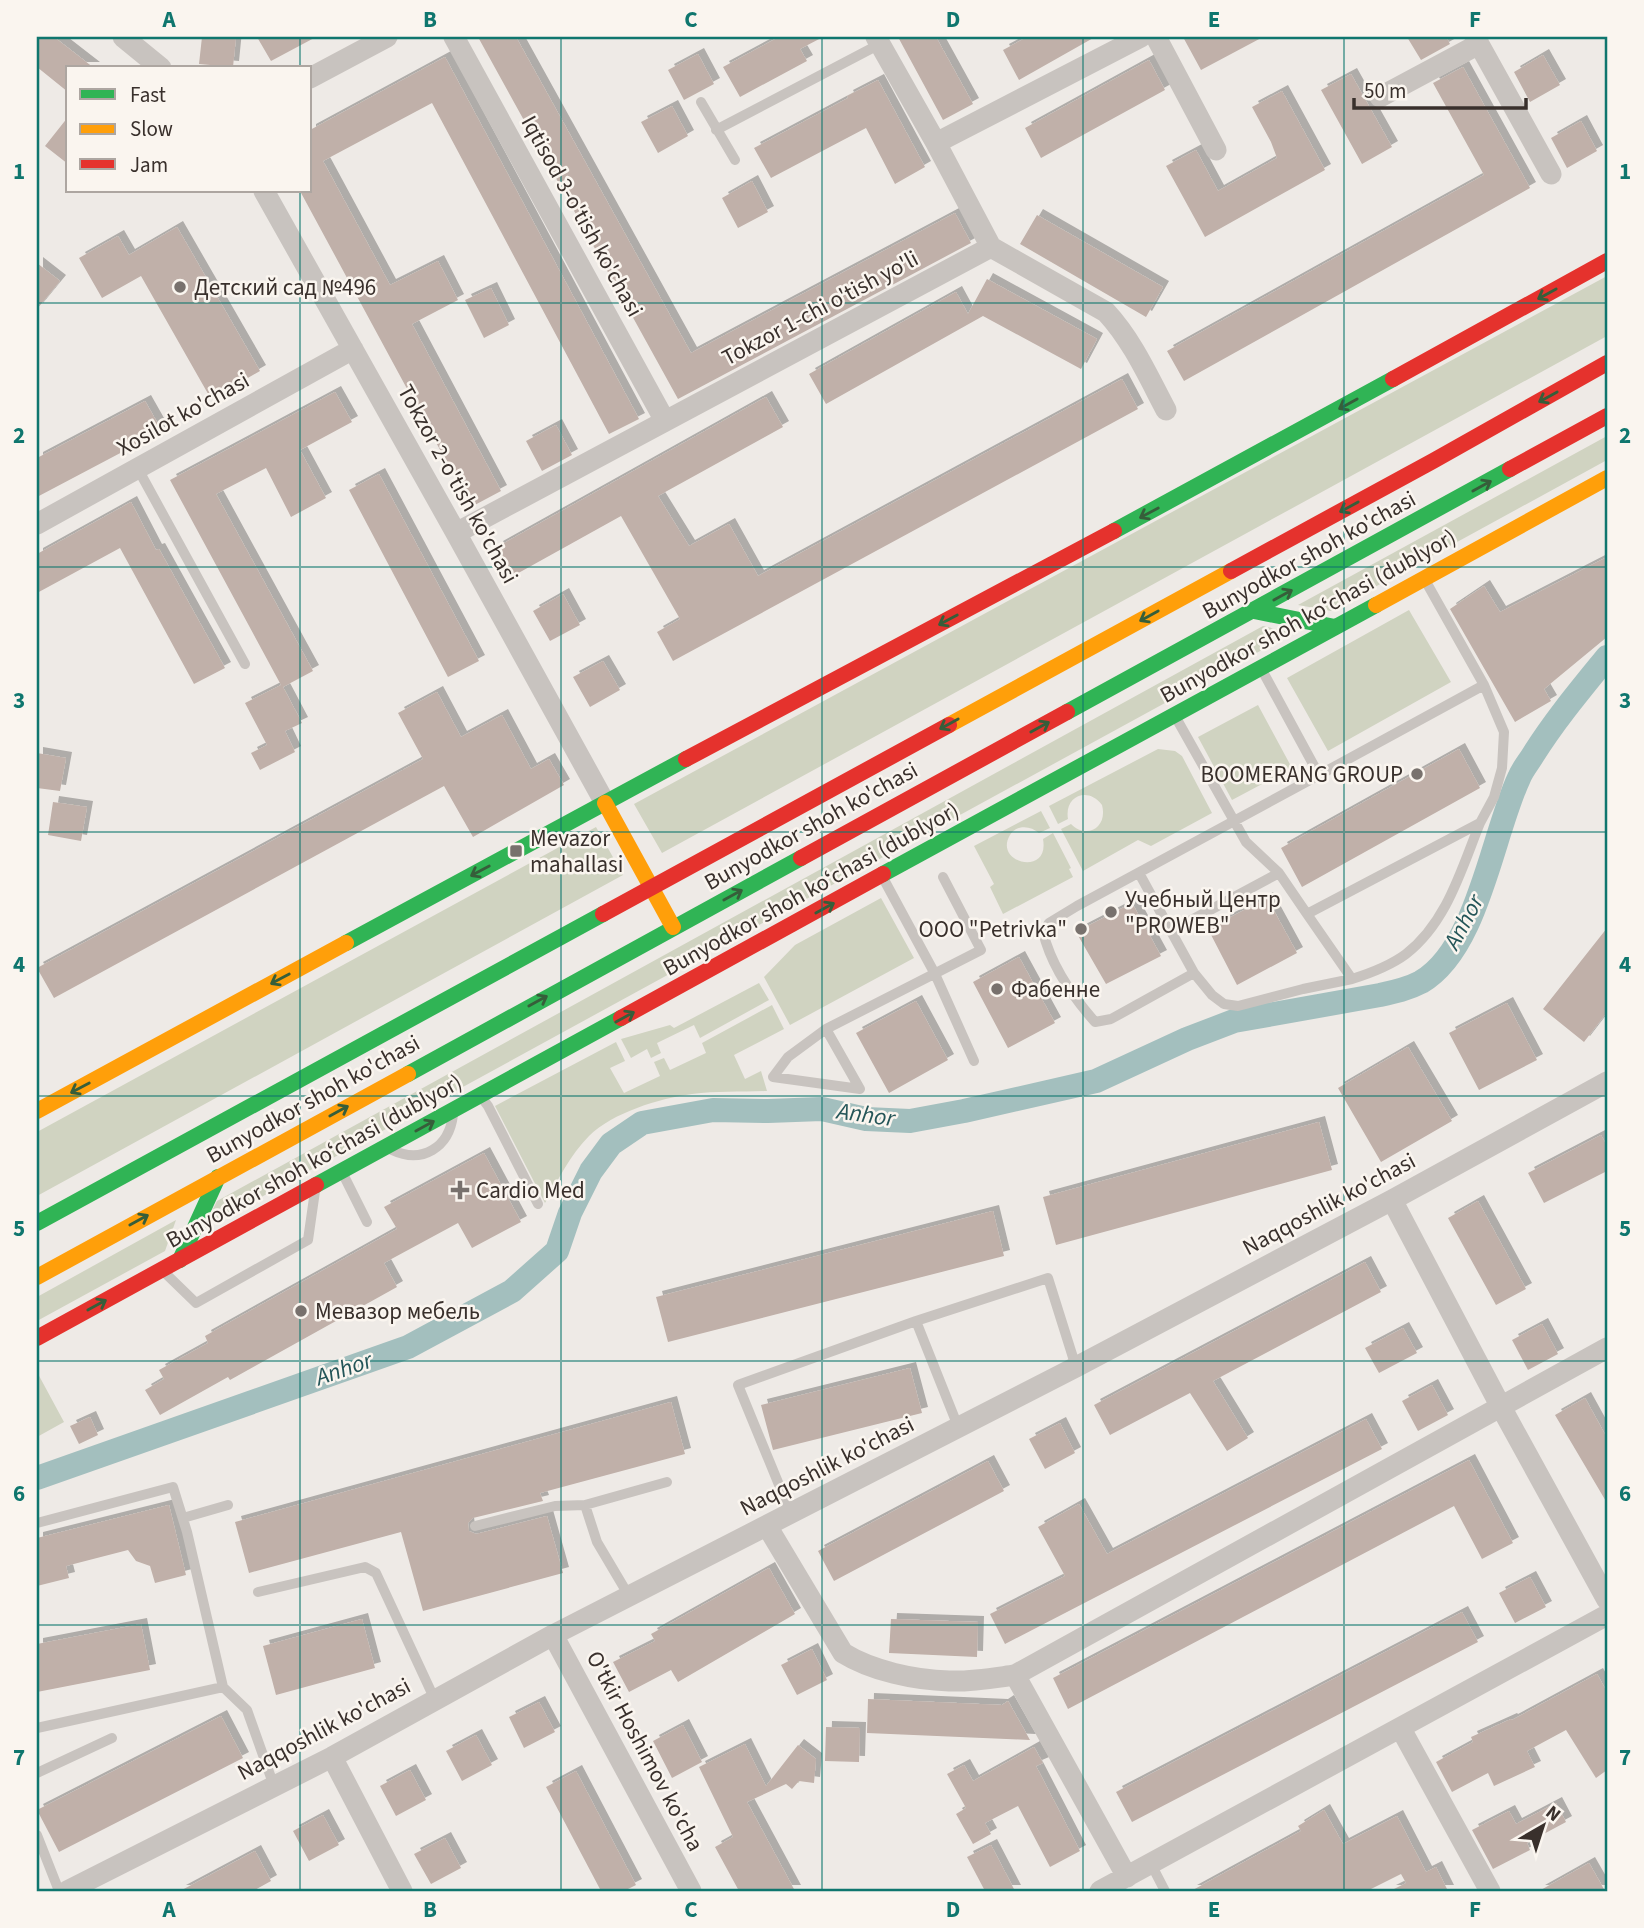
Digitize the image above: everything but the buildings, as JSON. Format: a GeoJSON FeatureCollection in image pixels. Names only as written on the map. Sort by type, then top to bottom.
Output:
{"type":"FeatureCollection","features":[{"type":"Feature","properties":{"kind":"main road"},"geometry":{"type":"LineString","coordinates":[[37,1111],[604,803],[1202,484],[1607,261]]}},
{"type":"Feature","properties":{"kind":"main road","name":"Bunyodkor shoh ko'chasi"},"geometry":{"type":"LineString","coordinates":[[37,1223],[1421,468],[1607,363]]}},
{"type":"Feature","properties":{"kind":"main road","name":"Bunyodkor shoh ko'chasi"},"geometry":{"type":"LineString","coordinates":[[37,1277],[1607,416]]}},
{"type":"Feature","properties":{"kind":"main road","name":"Bunyodkor shoh koʻchasi (dublyor)"},"geometry":{"type":"LineString","coordinates":[[37,1338],[1607,478]]}},
{"type":"Feature","properties":{"kind":"main road"},"geometry":{"type":"LineString","coordinates":[[1254,611],[1335,627]]}},
{"type":"Feature","properties":{"kind":"main road"},"geometry":{"type":"LineString","coordinates":[[604,803],[673,928]]}},
{"type":"Feature","properties":{"kind":"main road"},"geometry":{"type":"LineString","coordinates":[[180,1260],[218,1177]]}},
{"type":"Feature","properties":{"kind":"street"},"geometry":{"type":"LineString","coordinates":[[123,37],[159,66]]}},
{"type":"Feature","properties":{"kind":"street"},"geometry":{"type":"LineString","coordinates":[[312,77],[387,37]]}},
{"type":"Feature","properties":{"kind":"street","name":"Iqtisod 3-o'tish ko'chasi"},"geometry":{"type":"LineString","coordinates":[[454,37],[665,421]]}},
{"type":"Feature","properties":{"kind":"street"},"geometry":{"type":"LineString","coordinates":[[936,143],[1141,37]]}},
{"type":"Feature","properties":{"kind":"street"},"geometry":{"type":"LineString","coordinates":[[1156,37],[1216,150]]}},
{"type":"Feature","properties":{"kind":"street"},"geometry":{"type":"LineString","coordinates":[[878,40],[991,247],[1106,312],[1128,340],[1166,410]]}},
{"type":"Feature","properties":{"kind":"street"},"geometry":{"type":"LineString","coordinates":[[1380,97],[1477,40],[1551,174]]}},
{"type":"Feature","properties":{"kind":"street","name":"Tokzor 2-o'tish ko'chasi"},"geometry":{"type":"LineString","coordinates":[[265,192],[604,803]]}},
{"type":"Feature","properties":{"kind":"street","name":"Tokzor 1-chi o'tish yo'li"},"geometry":{"type":"LineString","coordinates":[[456,533],[991,247]]}},
{"type":"Feature","properties":{"kind":"street","name":"Xosilot ko'chasi"},"geometry":{"type":"LineString","coordinates":[[37,524],[353,349]]}},
{"type":"Feature","properties":{"kind":"street","name":"Naqqoshlik ko'chasi"},"geometry":{"type":"LineString","coordinates":[[66,1891],[332,1757],[553,1635],[959,1429],[1392,1200],[1607,1082]]}},
{"type":"Feature","properties":{"kind":"street"},"geometry":{"type":"LineString","coordinates":[[1392,1200],[1607,1600]]}},
{"type":"Feature","properties":{"kind":"street"},"geometry":{"type":"LineString","coordinates":[[767,1526],[843,1653],[878,1670],[948,1681],[1015,1675],[1607,1348]]}},
{"type":"Feature","properties":{"kind":"street"},"geometry":{"type":"LineString","coordinates":[[1100,1891],[1607,1615]]}},
{"type":"Feature","properties":{"kind":"street","name":"O'tkir Hoshimov ko'cha"},"geometry":{"type":"LineString","coordinates":[[553,1635],[691,1891]]}},
{"type":"Feature","properties":{"kind":"street"},"geometry":{"type":"LineString","coordinates":[[1015,1675],[1127,1877]]}},
{"type":"Feature","properties":{"kind":"street"},"geometry":{"type":"LineString","coordinates":[[1401,1729],[1490,1891]]}},
{"type":"Feature","properties":{"kind":"street"},"geometry":{"type":"LineString","coordinates":[[332,1757],[402,1891]]}},
{"type":"Feature","properties":{"kind":"lane"},"geometry":{"type":"LineString","coordinates":[[716,130],[878,40]]}},
{"type":"Feature","properties":{"kind":"lane"},"geometry":{"type":"LineString","coordinates":[[701,102],[735,160]]}},
{"type":"Feature","properties":{"kind":"lane"},"geometry":{"type":"LineString","coordinates":[[138,469],[245,664]]}},
{"type":"Feature","properties":{"kind":"lane"},"geometry":{"type":"LineString","coordinates":[[1139,873],[1194,973],[1212,995],[1224,1004],[1238,1006],[1352,979],[1381,969],[1405,954],[1427,934],[1449,903],[1480,823],[1494,797],[1502,768],[1504,732],[1484,685],[1423,578]]}},
{"type":"Feature","properties":{"kind":"lane"},"geometry":{"type":"LineString","coordinates":[[1261,668],[1319,775]]}},
{"type":"Feature","properties":{"kind":"lane"},"geometry":{"type":"LineString","coordinates":[[1194,973],[1111,1019],[1095,1022],[1077,1001],[1046,946],[1043,932],[1049,923],[1484,685]]}},
{"type":"Feature","properties":{"kind":"lane"},"geometry":{"type":"LineString","coordinates":[[1175,715],[1246,842],[1279,873],[1352,979]]}},
{"type":"Feature","properties":{"kind":"lane"},"geometry":{"type":"LineString","coordinates":[[1307,914],[1480,823]]}},
{"type":"Feature","properties":{"kind":"lane"},"geometry":{"type":"LineString","coordinates":[[1171,931],[1279,873]]}},
{"type":"Feature","properties":{"kind":"lane"},"geometry":{"type":"LineString","coordinates":[[882,876],[935,974],[974,1061]]}},
{"type":"Feature","properties":{"kind":"lane"},"geometry":{"type":"LineString","coordinates":[[825,1029],[860,1089],[773,1077],[788,1057],[825,1029],[981,950],[943,877]]}},
{"type":"Feature","properties":{"kind":"lane"},"geometry":{"type":"LineString","coordinates":[[481,1096],[538,1204]]}},
{"type":"Feature","properties":{"kind":"lane"},"geometry":{"type":"LineString","coordinates":[[386,1147],[400,1154],[421,1156],[438,1146],[451,1130],[453,1111]]}},
{"type":"Feature","properties":{"kind":"lane"},"geometry":{"type":"LineString","coordinates":[[341,1171],[367,1222]]}},
{"type":"Feature","properties":{"kind":"lane"},"geometry":{"type":"LineString","coordinates":[[162,1270],[196,1303],[307,1240],[315,1186]]}},
{"type":"Feature","properties":{"kind":"lane"},"geometry":{"type":"LineString","coordinates":[[791,1514],[738,1385],[916,1321],[1048,1278],[1076,1367]]}},
{"type":"Feature","properties":{"kind":"lane"},"geometry":{"type":"LineString","coordinates":[[916,1321],[959,1429]]}},
{"type":"Feature","properties":{"kind":"lane"},"geometry":{"type":"LineString","coordinates":[[475,1526],[555,1506],[585,1505],[667,1482]]}},
{"type":"Feature","properties":{"kind":"lane"},"geometry":{"type":"LineString","coordinates":[[37,1523],[173,1487],[183,1518],[223,1687],[247,1710],[274,1786]]}},
{"type":"Feature","properties":{"kind":"lane"},"geometry":{"type":"LineString","coordinates":[[183,1518],[228,1505]]}},
{"type":"Feature","properties":{"kind":"lane"},"geometry":{"type":"LineString","coordinates":[[585,1505],[597,1542],[629,1596]]}},
{"type":"Feature","properties":{"kind":"lane"},"geometry":{"type":"LineString","coordinates":[[258,1592],[365,1567],[376,1573],[435,1700]]}},
{"type":"Feature","properties":{"kind":"lane"},"geometry":{"type":"LineString","coordinates":[[37,1728],[223,1687]]}},
{"type":"Feature","properties":{"kind":"lane"},"geometry":{"type":"LineString","coordinates":[[37,1773],[112,1738]]}},
{"type":"Feature","properties":{"kind":"lane"},"geometry":{"type":"LineString","coordinates":[[37,1835],[59,1891]]}},
{"type":"Feature","properties":{"kind":"lane"},"geometry":{"type":"LineString","coordinates":[[1151,1864],[1165,1891]]}},
{"type":"Feature","properties":{"kind":"green space"},"geometry":{"type":"Polygon","coordinates":[[[1607,276],[1607,336],[662,853],[634,804],[1607,276]]]}},
{"type":"Feature","properties":{"kind":"green space"},"geometry":{"type":"Polygon","coordinates":[[[1607,436],[1607,460],[1331,611],[1298,605],[1607,436]]]}},
{"type":"Feature","properties":{"kind":"green space"},"geometry":{"type":"Polygon","coordinates":[[[1409,610],[1451,682],[1328,751],[1287,678],[1409,610]]]}},
{"type":"Feature","properties":{"kind":"green space"},"geometry":{"type":"Polygon","coordinates":[[[1263,626],[1293,633],[203,1229],[217,1201],[1263,626]]]}},
{"type":"Feature","properties":{"kind":"green space"},"geometry":{"type":"Polygon","coordinates":[[[1258,705],[1292,768],[1232,800],[1198,737],[1258,705]]]}},
{"type":"Feature","properties":{"kind":"green space"},"geometry":{"type":"Polygon","coordinates":[[[1158,749],[1175,751],[1182,756],[1212,813],[1151,846],[1138,840],[1083,871],[1061,829],[1071,824],[1083,831],[1095,829],[1102,820],[1102,805],[1090,796],[1078,796],[1070,804],[1068,819],[1058,824],[1049,806],[1158,749]]]}},
{"type":"Feature","properties":{"kind":"green space"},"geometry":{"type":"Polygon","coordinates":[[[1041,811],[1050,828],[1039,833],[1028,828],[1016,829],[1010,835],[1007,845],[1009,853],[1015,859],[1031,862],[1043,851],[1043,839],[1053,833],[1073,877],[1003,914],[990,887],[994,884],[974,846],[1041,811]]]}},
{"type":"Feature","properties":{"kind":"green space"},"geometry":{"type":"Polygon","coordinates":[[[596,827],[623,875],[37,1196],[37,1132],[596,827]]]}},
{"type":"Feature","properties":{"kind":"green space"},"geometry":{"type":"Polygon","coordinates":[[[881,898],[914,958],[790,1025],[764,977],[795,945],[881,898]]]}},
{"type":"Feature","properties":{"kind":"green space"},"geometry":{"type":"Polygon","coordinates":[[[759,983],[769,1000],[700,1038],[694,1025],[657,1043],[661,1053],[651,1058],[647,1049],[631,1058],[621,1039],[670,1025],[674,1028],[759,983]]]}},
{"type":"Feature","properties":{"kind":"green space"},"geometry":{"type":"Polygon","coordinates":[[[772,1005],[784,1029],[734,1055],[745,1079],[761,1071],[767,1091],[692,1094],[651,1103],[610,1120],[582,1143],[545,1203],[495,1106],[616,1042],[625,1061],[610,1068],[624,1093],[660,1076],[654,1062],[664,1058],[670,1070],[706,1053],[702,1043],[772,1005]]]}},
{"type":"Feature","properties":{"kind":"green space"},"geometry":{"type":"Polygon","coordinates":[[[176,1220],[165,1251],[37,1321],[37,1297],[176,1220]]]}},
{"type":"Feature","properties":{"kind":"green space"},"geometry":{"type":"Polygon","coordinates":[[[37,1372],[64,1422],[37,1437],[37,1372]]]}},
{"type":"Feature","properties":{"kind":"waterway","name":"Anhor"},"geometry":{"type":"LineString","coordinates":[[37,1478],[408,1347],[512,1291],[557,1251],[570,1213],[591,1171],[611,1144],[642,1123],[713,1110],[822,1109],[866,1119],[910,1121],[1096,1081],[1187,1039],[1234,1021],[1380,995],[1421,982],[1440,966],[1457,944],[1470,918],[1509,802],[1522,772],[1559,717],[1607,657]]}},
{"type":"Feature","properties":{"kind":"waterway","name":"Anhor"},"geometry":{"type":"LineString","coordinates":[[183,1420],[185,1425]]}},
{"type":"Feature","properties":{"kind":"traffic: fast"},"geometry":{"type":"LineString","coordinates":[[1114,531],[1393,379]]}},
{"type":"Feature","properties":{"kind":"traffic: fast"},"geometry":{"type":"LineString","coordinates":[[1067,712],[1510,469]]}},
{"type":"Feature","properties":{"kind":"traffic: fast"},"geometry":{"type":"LineString","coordinates":[[883,874],[1376,605]]}},
{"type":"Feature","properties":{"kind":"traffic: fast"},"geometry":{"type":"LineString","coordinates":[[1254,611],[1335,627]]}},
{"type":"Feature","properties":{"kind":"traffic: fast"},"geometry":{"type":"LineString","coordinates":[[346,943],[686,759]]}},
{"type":"Feature","properties":{"kind":"traffic: fast"},"geometry":{"type":"LineString","coordinates":[[408,1074],[801,858]]}},
{"type":"Feature","properties":{"kind":"traffic: fast"},"geometry":{"type":"LineString","coordinates":[[37,1223],[603,914]]}},
{"type":"Feature","properties":{"kind":"traffic: fast"},"geometry":{"type":"LineString","coordinates":[[316,1185],[621,1018]]}},
{"type":"Feature","properties":{"kind":"traffic: fast"},"geometry":{"type":"LineString","coordinates":[[180,1260],[218,1177]]}},
{"type":"Feature","properties":{"kind":"traffic: slow"},"geometry":{"type":"LineString","coordinates":[[1376,605],[1607,478]]}},
{"type":"Feature","properties":{"kind":"traffic: slow"},"geometry":{"type":"LineString","coordinates":[[949,725],[1231,571]]}},
{"type":"Feature","properties":{"kind":"traffic: slow"},"geometry":{"type":"LineString","coordinates":[[605,803],[673,927]]}},
{"type":"Feature","properties":{"kind":"traffic: slow"},"geometry":{"type":"LineString","coordinates":[[37,1111],[346,943]]}},
{"type":"Feature","properties":{"kind":"traffic: slow"},"geometry":{"type":"LineString","coordinates":[[37,1277],[408,1074]]}},
{"type":"Feature","properties":{"kind":"traffic: jam"},"geometry":{"type":"LineString","coordinates":[[1393,379],[1607,261]]}},
{"type":"Feature","properties":{"kind":"traffic: jam"},"geometry":{"type":"LineString","coordinates":[[1231,571],[1607,363]]}},
{"type":"Feature","properties":{"kind":"traffic: jam"},"geometry":{"type":"LineString","coordinates":[[1510,469],[1607,416]]}},
{"type":"Feature","properties":{"kind":"traffic: jam"},"geometry":{"type":"LineString","coordinates":[[686,759],[1114,531]]}},
{"type":"Feature","properties":{"kind":"traffic: jam"},"geometry":{"type":"LineString","coordinates":[[801,858],[1067,712]]}},
{"type":"Feature","properties":{"kind":"traffic: jam"},"geometry":{"type":"LineString","coordinates":[[603,914],[949,725]]}},
{"type":"Feature","properties":{"kind":"traffic: jam"},"geometry":{"type":"LineString","coordinates":[[621,1018],[883,874]]}},
{"type":"Feature","properties":{"kind":"traffic: jam"},"geometry":{"type":"LineString","coordinates":[[37,1338],[316,1185]]}},
{"type":"Feature","properties":{"kind":"place","name":"Детский сад №496"},"geometry":{"type":"Point","coordinates":[180,287]}},
{"type":"Feature","properties":{"kind":"place","name":"BOOMERANG GROUP"},"geometry":{"type":"Point","coordinates":[1417,774]}},
{"type":"Feature","properties":{"kind":"place","name":"Mevazor mahallasi"},"geometry":{"type":"Point","coordinates":[516,851]}},
{"type":"Feature","properties":{"kind":"place","name":"Учебный Центр \"PROWEB\""},"geometry":{"type":"Point","coordinates":[1111,912]}},
{"type":"Feature","properties":{"kind":"place","name":"ООО \"Petrivka\""},"geometry":{"type":"Point","coordinates":[1081,929]}},
{"type":"Feature","properties":{"kind":"place","name":"Фабенне"},"geometry":{"type":"Point","coordinates":[997,989]}},
{"type":"Feature","properties":{"kind":"place","name":"Cardio Med"},"geometry":{"type":"Point","coordinates":[460,1190]}},
{"type":"Feature","properties":{"kind":"place","name":"Мевазор мебель"},"geometry":{"type":"Point","coordinates":[301,1311]}}]}
